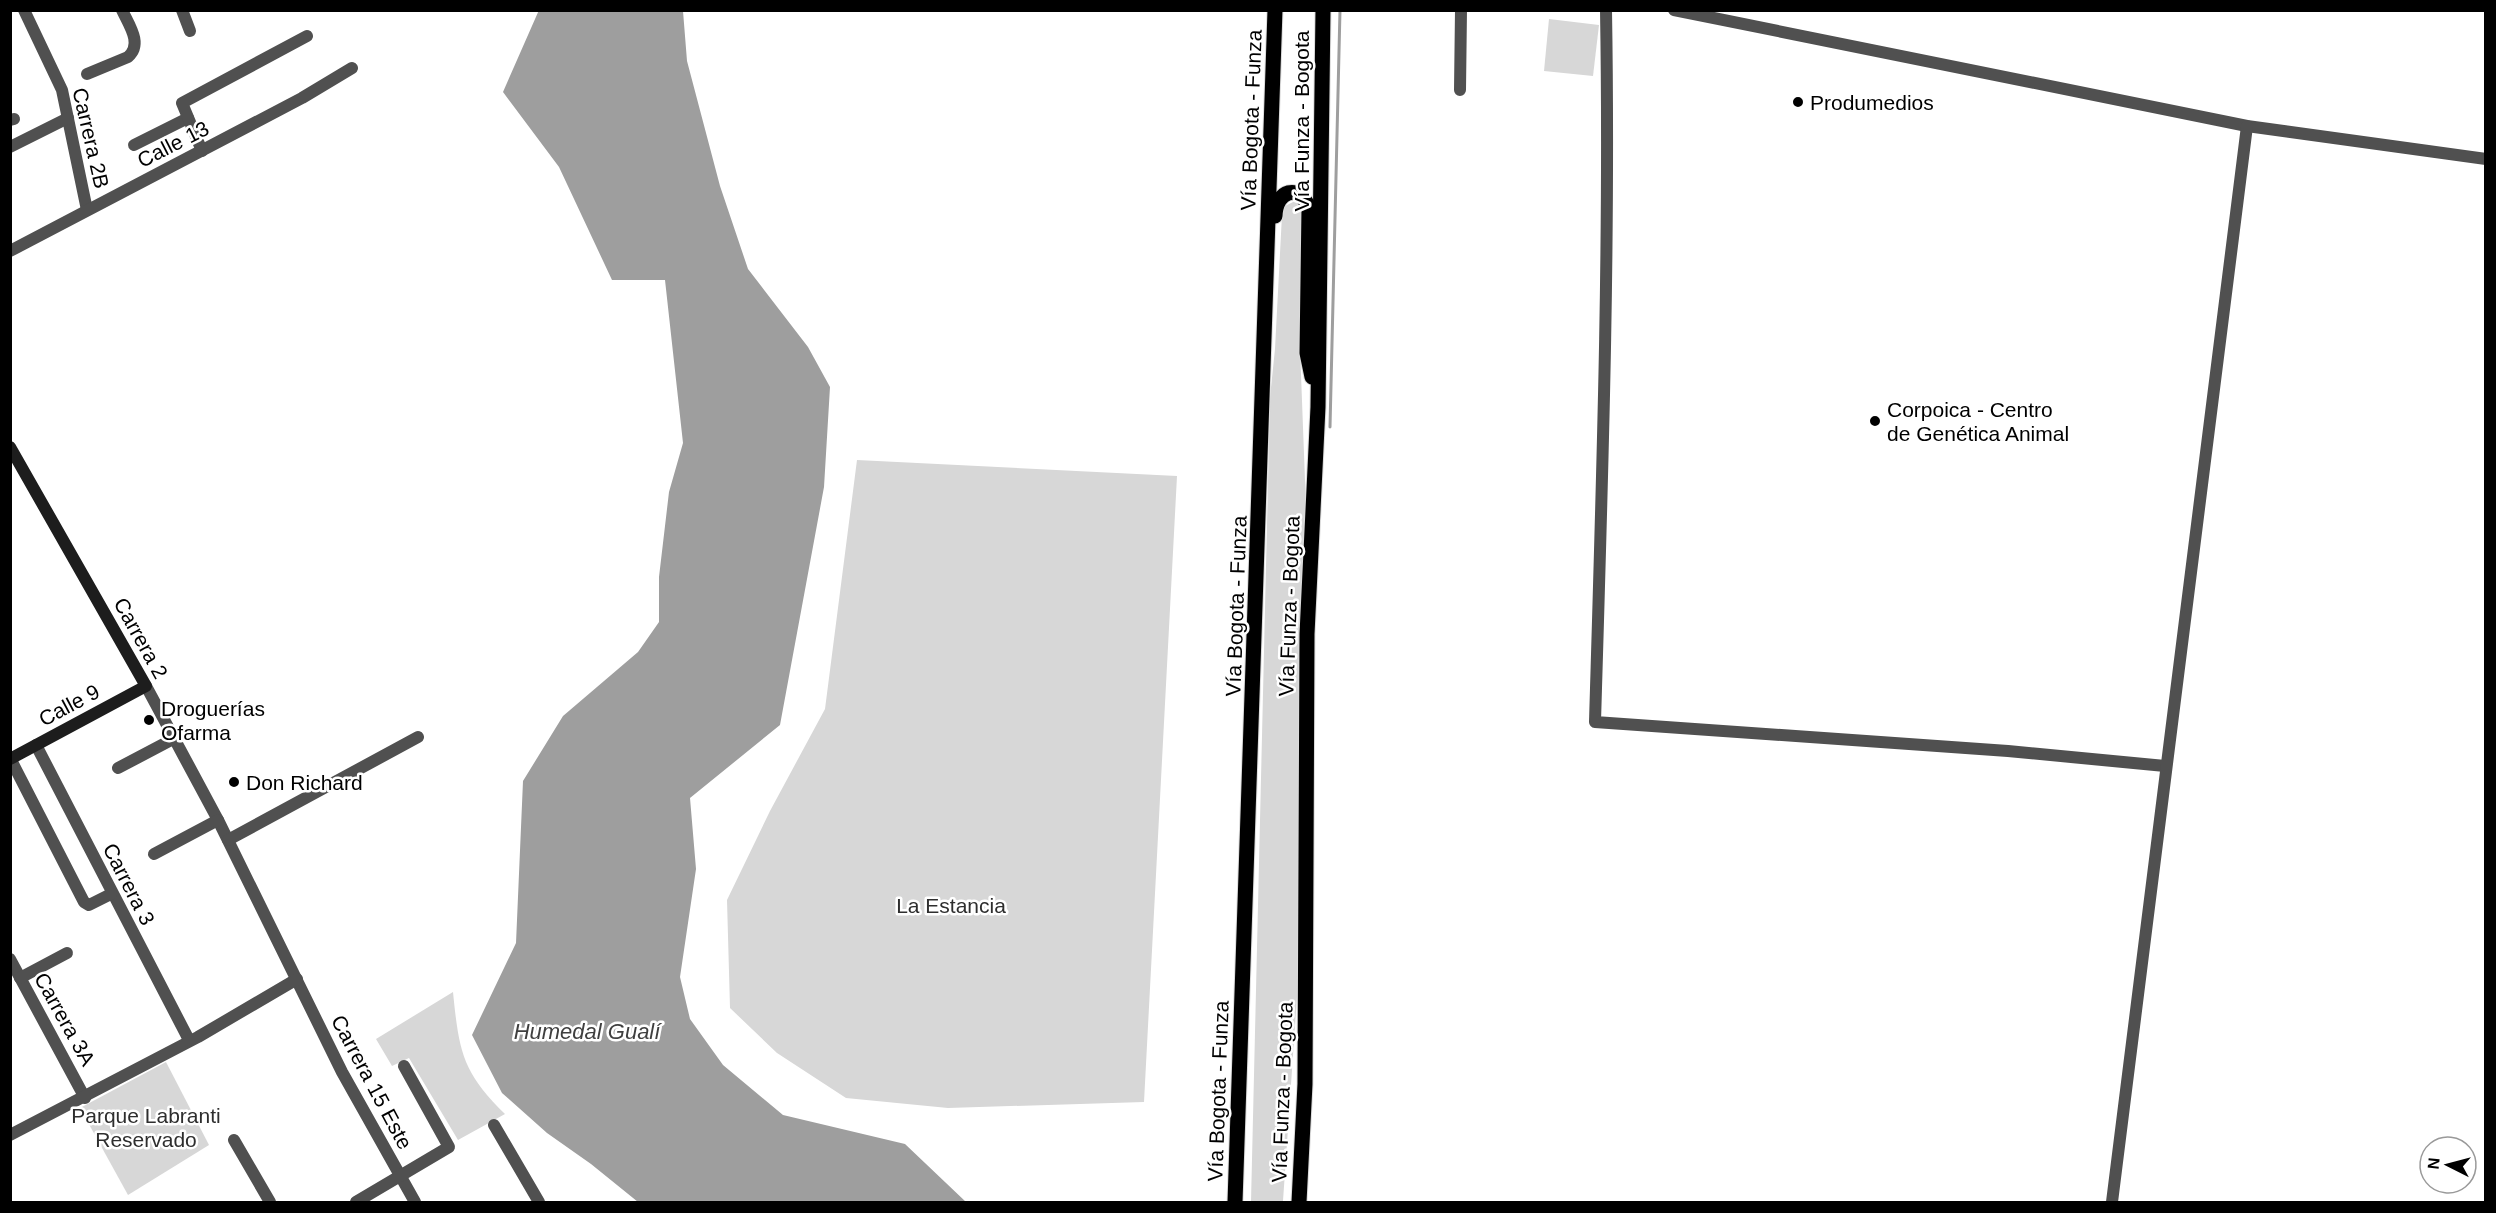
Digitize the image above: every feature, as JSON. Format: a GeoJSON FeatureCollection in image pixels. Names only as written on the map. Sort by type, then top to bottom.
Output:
{"type":"FeatureCollection","features":[{"type":"Feature","properties":{"kind":"main road","name":"Vía Bogota - Funza"},"geometry":{"type":"LineString","coordinates":[[1235,1203],[1275,10]]}},
{"type":"Feature","properties":{"kind":"main road","name":"Vía Funza - Bogota"},"geometry":{"type":"LineString","coordinates":[[1299,1203],[1306,974],[1307,644],[1318,407],[1323,10]]}},
{"type":"Feature","properties":{"kind":"main road"},"geometry":{"type":"LineString","coordinates":[[1264,382],[1270,349],[1275,206],[1280,197],[1288,193],[1299,194],[1305,199],[1309,208],[1307,353],[1318,407]]}},
{"type":"Feature","properties":{"kind":"main road","name":"Carrera 2"},"geometry":{"type":"LineString","coordinates":[[10,447],[146,686]]}},
{"type":"Feature","properties":{"kind":"main road","name":"Calle 9"},"geometry":{"type":"LineString","coordinates":[[11,759],[146,686]]}},
{"type":"Feature","properties":{"kind":"main road"},"geometry":{"type":"LineString","coordinates":[[1289,1203],[1306,974]]}},
{"type":"Feature","properties":{"kind":"main road"},"geometry":{"type":"LineString","coordinates":[[1243,1203],[1248,1038],[1244,976]]}},
{"type":"Feature","properties":{"kind":"street","name":"Carrera 2B"},"geometry":{"type":"LineString","coordinates":[[24,10],[62,90],[87,210]]}},
{"type":"Feature","properties":{"kind":"street"},"geometry":{"type":"LineString","coordinates":[[87,74],[128,57],[133,52],[135,39],[122,10]]}},
{"type":"Feature","properties":{"kind":"street"},"geometry":{"type":"LineString","coordinates":[[182,10],[190,31]]}},
{"type":"Feature","properties":{"kind":"street"},"geometry":{"type":"LineString","coordinates":[[1460,90],[1461,10]]}},
{"type":"Feature","properties":{"kind":"street"},"geometry":{"type":"LineString","coordinates":[[1606,10],[1608,139],[1605,374],[1595,723],[1996,750],[2165,765]]}},
{"type":"Feature","properties":{"kind":"street"},"geometry":{"type":"LineString","coordinates":[[1674,10],[2247,126],[2486,159]]}},
{"type":"Feature","properties":{"kind":"street"},"geometry":{"type":"LineString","coordinates":[[202,151],[182,103],[307,36]]}},
{"type":"Feature","properties":{"kind":"street","name":"Calle 13"},"geometry":{"type":"LineString","coordinates":[[10,251],[302,98],[352,68]]}},
{"type":"Feature","properties":{"kind":"street"},"geometry":{"type":"LineString","coordinates":[[10,147],[68,118]]}},
{"type":"Feature","properties":{"kind":"street"},"geometry":{"type":"LineString","coordinates":[[134,145],[188,118]]}},
{"type":"Feature","properties":{"kind":"street"},"geometry":{"type":"LineString","coordinates":[[2112,1203],[2165,765],[2247,126]]}},
{"type":"Feature","properties":{"kind":"street","name":"Carrera 2"},"geometry":{"type":"LineString","coordinates":[[146,686],[218,820],[297,979]]}},
{"type":"Feature","properties":{"kind":"street"},"geometry":{"type":"LineString","coordinates":[[228,840],[417,737]]}},
{"type":"Feature","properties":{"kind":"street"},"geometry":{"type":"LineString","coordinates":[[118,768],[175,738]]}},
{"type":"Feature","properties":{"kind":"street","name":"Carrera 3"},"geometry":{"type":"LineString","coordinates":[[36,745],[111,894],[189,1040]]}},
{"type":"Feature","properties":{"kind":"street"},"geometry":{"type":"LineString","coordinates":[[11,759],[86,905],[111,894]]}},
{"type":"Feature","properties":{"kind":"street"},"geometry":{"type":"LineString","coordinates":[[154,854],[218,820]]}},
{"type":"Feature","properties":{"kind":"street"},"geometry":{"type":"LineString","coordinates":[[20,978],[67,953]]}},
{"type":"Feature","properties":{"kind":"street","name":"Carrera 3A"},"geometry":{"type":"LineString","coordinates":[[10,959],[86,1098]]}},
{"type":"Feature","properties":{"kind":"street"},"geometry":{"type":"LineString","coordinates":[[10,1135],[86,1098],[297,979]]}},
{"type":"Feature","properties":{"kind":"street","name":"Carrera 15 Este"},"geometry":{"type":"LineString","coordinates":[[297,979],[342,1072],[415,1203]]}},
{"type":"Feature","properties":{"kind":"street"},"geometry":{"type":"LineString","coordinates":[[356,1203],[449,1147],[404,1066]]}},
{"type":"Feature","properties":{"kind":"street"},"geometry":{"type":"LineString","coordinates":[[494,1125],[539,1203]]}},
{"type":"Feature","properties":{"kind":"street"},"geometry":{"type":"LineString","coordinates":[[234,1140],[270,1203]]}},
{"type":"Feature","properties":{"kind":"green space"},"geometry":{"type":"Polygon","coordinates":[[[1549,19],[1599,25],[1593,76],[1544,71],[1549,19]]]}},
{"type":"Feature","properties":{"kind":"green space"},"geometry":{"type":"Polygon","coordinates":[[[1295,201],[1304,207],[1300,348],[1306,507],[1300,670],[1302,804],[1297,997],[1283,1201],[1251,1202],[1270,397],[1283,207],[1295,201]]]}},
{"type":"Feature","properties":{"kind":"green space","name":"La Estancia"},"geometry":{"type":"Polygon","coordinates":[[[857,460],[1177,476],[1144,1102],[948,1108],[846,1098],[777,1053],[730,1008],[727,900],[770,811],[825,709],[857,460]]]}},
{"type":"Feature","properties":{"kind":"green space"},"geometry":{"type":"Polygon","coordinates":[[[453,992],[465,1059],[480,1086],[505,1114],[458,1140],[409,1058],[392,1066],[376,1039],[453,992]]]}},
{"type":"Feature","properties":{"kind":"green space","name":"Parque Labranti Reservado"},"geometry":{"type":"Polygon","coordinates":[[[166,1062],[209,1145],[128,1195],[80,1108],[166,1062]]]}},
{"type":"Feature","properties":{"kind":"water","name":"Humedal Gualí"},"geometry":{"type":"Polygon","coordinates":[[[539,10],[683,11],[687,61],[720,186],[748,269],[808,347],[830,387],[824,487],[780,725],[690,798],[696,869],[680,977],[690,1019],[723,1065],[783,1115],[905,1144],[966,1202],[638,1202],[591,1164],[547,1133],[502,1093],[472,1035],[516,943],[523,781],[563,716],[638,652],[659,622],[659,577],[669,492],[683,443],[665,280],[612,280],[559,167],[503,92],[539,10]]]}},
{"type":"Feature","properties":{"kind":"waterway"},"geometry":{"type":"LineString","coordinates":[[1330,427],[1340,10]]}},
{"type":"Feature","properties":{"kind":"place","name":"Produmedios"},"geometry":{"type":"Point","coordinates":[1798,102]}},
{"type":"Feature","properties":{"kind":"place","name":"Corpoica - Centro de Genética Animal"},"geometry":{"type":"Point","coordinates":[1875,421]}},
{"type":"Feature","properties":{"kind":"place","name":"Droguerías Ofarma"},"geometry":{"type":"Point","coordinates":[149,720]}},
{"type":"Feature","properties":{"kind":"place","name":"Don Richard"},"geometry":{"type":"Point","coordinates":[234,782]}}]}
